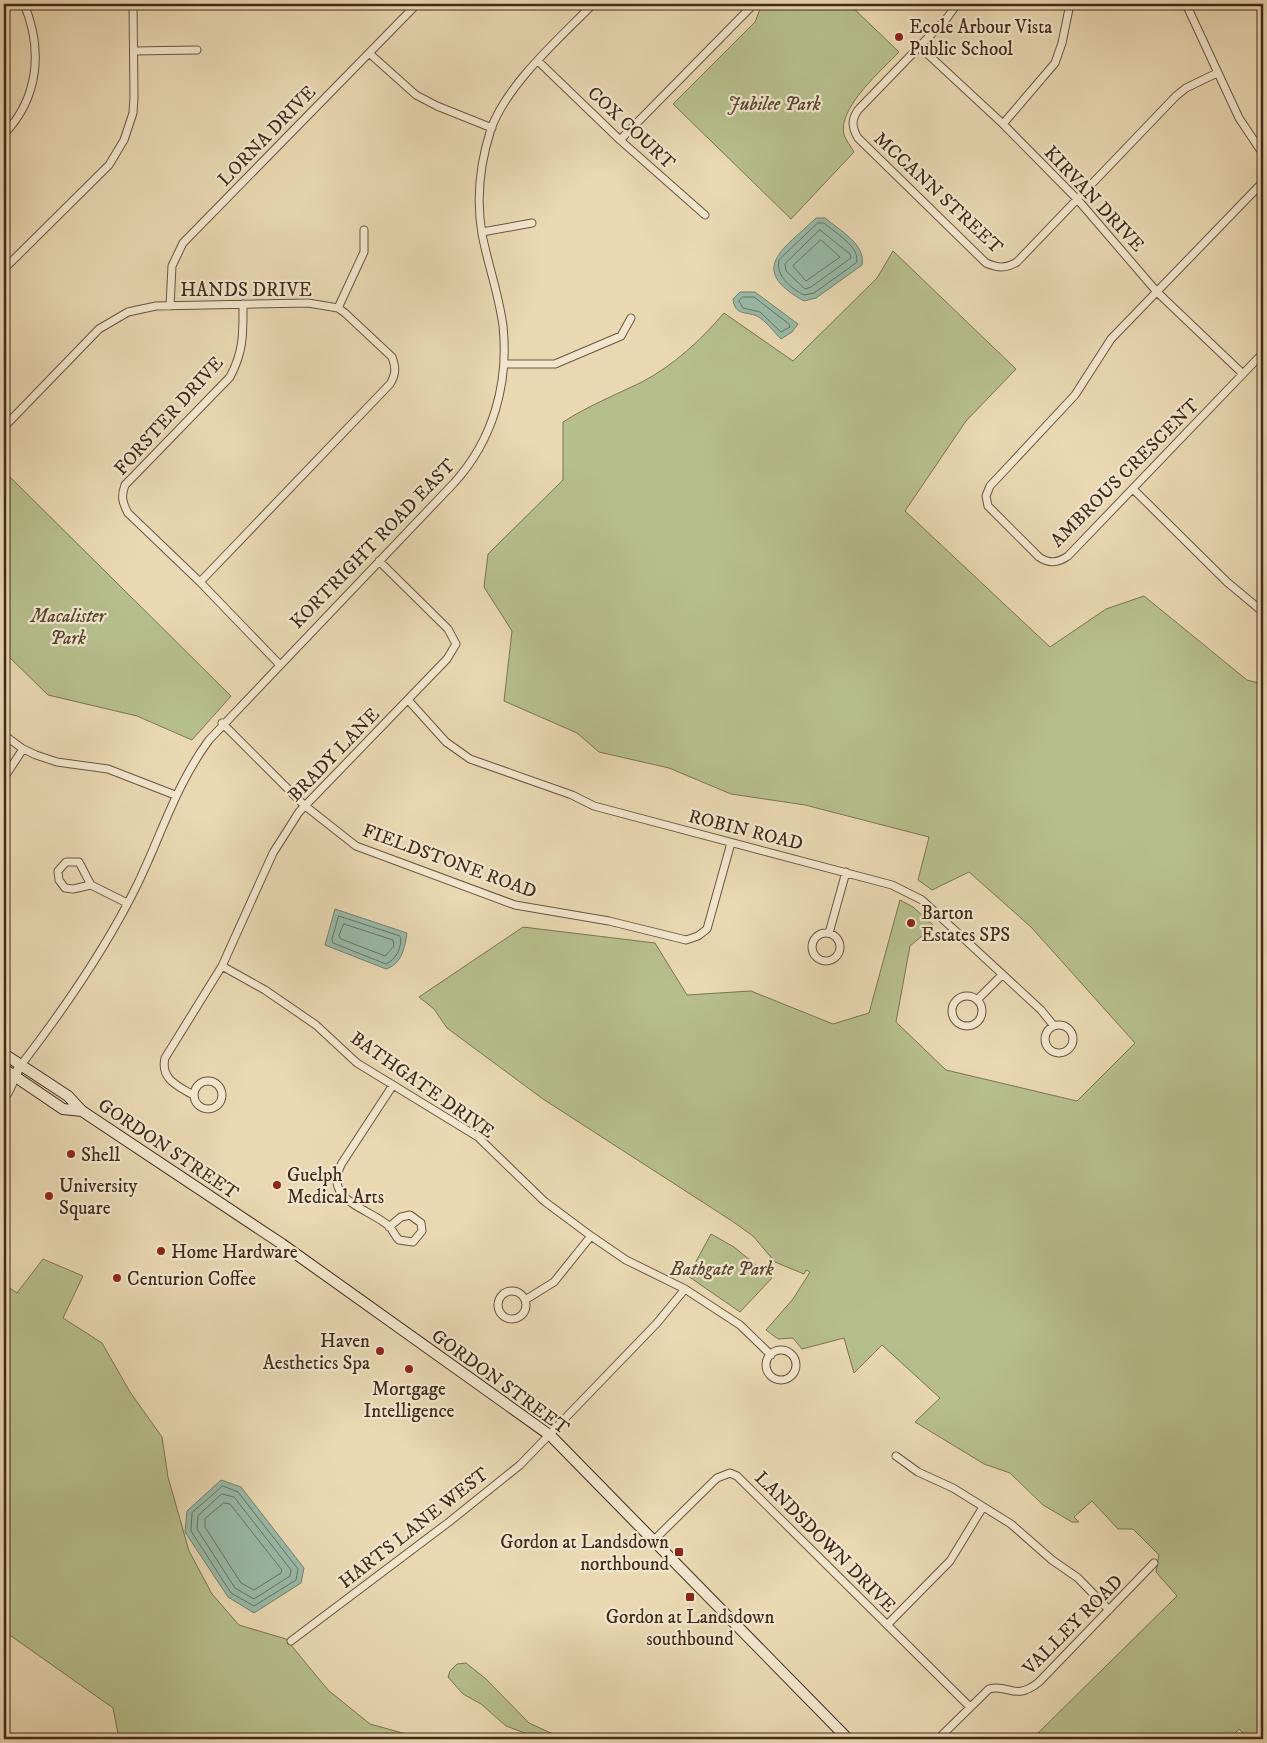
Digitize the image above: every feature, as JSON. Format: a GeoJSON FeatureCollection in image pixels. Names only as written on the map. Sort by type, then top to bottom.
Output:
{"type":"FeatureCollection","features":[{"type":"Feature","properties":{"kind":"main road","name":"GORDON STREET"},"geometry":{"type":"LineString","coordinates":[[4,1054],[68,1096],[82,1111],[282,1244],[551,1436],[848,1739]]}},
{"type":"Feature","properties":{"kind":"main road","name":"GORDON STREET"},"geometry":{"type":"LineString","coordinates":[[4,1069],[8,1077],[62,1109],[82,1111]]}},
{"type":"Feature","properties":{"kind":"street"},"geometry":{"type":"LineString","coordinates":[[4,134],[10,128],[32,89],[36,62],[34,33],[24,4]]}},
{"type":"Feature","properties":{"kind":"street"},"geometry":{"type":"LineString","coordinates":[[4,268],[109,165],[117,154],[129,129],[133,113],[133,4]]}},
{"type":"Feature","properties":{"kind":"street","name":"LORNA DRIVE"},"geometry":{"type":"LineString","coordinates":[[170,306],[172,266],[184,243],[417,4]]}},
{"type":"Feature","properties":{"kind":"street","name":"KORTRIGHT ROAD EAST"},"geometry":{"type":"LineString","coordinates":[[21,1065],[100,950],[127,903],[148,862],[175,795],[196,757],[222,723],[454,484],[474,458],[487,434],[496,413],[505,364],[502,324],[482,232],[480,186],[492,128],[510,95],[538,61],[593,4]]}},
{"type":"Feature","properties":{"kind":"street"},"geometry":{"type":"LineString","coordinates":[[620,140],[750,8],[750,4]]}},
{"type":"Feature","properties":{"kind":"street","name":"MCCANN STREET"},"geometry":{"type":"LineString","coordinates":[[957,4],[920,47],[858,110],[853,122],[853,130],[858,138],[986,263],[996,268],[1006,268],[1016,262],[1078,200],[1176,96],[1186,88],[1217,73]]}},
{"type":"Feature","properties":{"kind":"street"},"geometry":{"type":"LineString","coordinates":[[1003,124],[1055,63],[1062,43],[1070,4]]}},
{"type":"Feature","properties":{"kind":"street"},"geometry":{"type":"LineString","coordinates":[[1186,4],[1239,118],[1263,154]]}},
{"type":"Feature","properties":{"kind":"street","name":"KIRVAN DRIVE"},"geometry":{"type":"LineString","coordinates":[[920,47],[1003,124],[1078,200],[1157,292],[1243,374]]}},
{"type":"Feature","properties":{"kind":"street"},"geometry":{"type":"LineString","coordinates":[[134,51],[197,50]]}},
{"type":"Feature","properties":{"kind":"street"},"geometry":{"type":"LineString","coordinates":[[369,53],[416,95],[437,106],[492,128]]}},
{"type":"Feature","properties":{"kind":"street","name":"COX COURT"},"geometry":{"type":"LineString","coordinates":[[538,61],[620,140],[705,215]]}},
{"type":"Feature","properties":{"kind":"street","name":"AMBROUS CRESCENT"},"geometry":{"type":"LineString","coordinates":[[1263,182],[1111,338],[1066,406],[990,486],[987,501],[991,511],[1039,557],[1049,562],[1056,562],[1068,556],[1263,353]]}},
{"type":"Feature","properties":{"kind":"street"},"geometry":{"type":"LineString","coordinates":[[482,232],[532,223]]}},
{"type":"Feature","properties":{"kind":"street"},"geometry":{"type":"LineString","coordinates":[[338,308],[364,252],[364,230]]}},
{"type":"Feature","properties":{"kind":"street","name":"HANDS DRIVE"},"geometry":{"type":"LineString","coordinates":[[4,427],[99,328],[128,312],[170,306],[244,304],[308,303],[338,308],[392,357],[395,365],[394,377],[390,384],[200,582]]}},
{"type":"Feature","properties":{"kind":"street","name":"FORSTER DRIVE"},"geometry":{"type":"LineString","coordinates":[[244,304],[243,342],[239,360],[230,377],[126,484],[122,493],[122,503],[128,513],[200,582],[279,664]]}},
{"type":"Feature","properties":{"kind":"street"},"geometry":{"type":"LineString","coordinates":[[505,364],[554,364],[621,336],[631,318]]}},
{"type":"Feature","properties":{"kind":"street"},"geometry":{"type":"LineString","coordinates":[[1132,489],[1227,582],[1263,612]]}},
{"type":"Feature","properties":{"kind":"street","name":"BRADY LANE"},"geometry":{"type":"LineString","coordinates":[[194,1095],[196,1086],[204,1081],[218,1084],[222,1093],[217,1106],[209,1109],[200,1107],[194,1095],[168,1078],[164,1062],[167,1053],[222,966],[274,854],[304,806],[447,660],[456,644],[448,629],[379,561]]}},
{"type":"Feature","properties":{"kind":"street","name":"ROBIN ROAD"},"geometry":{"type":"LineString","coordinates":[[408,700],[446,742],[470,759],[572,795],[594,806],[892,885],[922,900],[1041,1010],[1054,1026]]}},
{"type":"Feature","properties":{"kind":"street","name":"FIELDSTONE ROAD"},"geometry":{"type":"LineString","coordinates":[[222,723],[304,806],[356,846],[516,905],[609,921],[686,940],[698,936],[707,929],[731,842]]}},
{"type":"Feature","properties":{"kind":"street"},"geometry":{"type":"LineString","coordinates":[[4,735],[23,749],[57,762],[114,771],[175,795]]}},
{"type":"Feature","properties":{"kind":"street"},"geometry":{"type":"LineString","coordinates":[[4,778],[23,749]]}},
{"type":"Feature","properties":{"kind":"street"},"geometry":{"type":"LineString","coordinates":[[90,885],[73,889],[64,888],[59,880],[58,871],[66,862],[79,862],[90,885],[127,903]]}},
{"type":"Feature","properties":{"kind":"street"},"geometry":{"type":"LineString","coordinates":[[829,933],[846,872]]}},
{"type":"Feature","properties":{"kind":"street"},"geometry":{"type":"LineString","coordinates":[[829,933],[837,938],[840,947],[837,956],[824,960],[816,956],[812,944],[817,936],[829,933]]}},
{"type":"Feature","properties":{"kind":"street","name":"BATHGATE DRIVE"},"geometry":{"type":"LineString","coordinates":[[222,966],[265,990],[316,1025],[357,1063],[478,1138],[544,1201],[590,1236],[626,1260],[684,1289],[740,1325],[771,1354]]}},
{"type":"Feature","properties":{"kind":"street"},"geometry":{"type":"LineString","coordinates":[[977,1000],[1002,975]]}},
{"type":"Feature","properties":{"kind":"street"},"geometry":{"type":"LineString","coordinates":[[968,996],[977,1000],[982,1009],[977,1022],[968,1026],[955,1020],[952,1011],[959,998],[968,996]]}},
{"type":"Feature","properties":{"kind":"street","name":"ROBIN ROAD"},"geometry":{"type":"LineString","coordinates":[[1054,1026],[1064,1026],[1071,1031],[1073,1045],[1066,1052],[1057,1054],[1046,1046],[1047,1032],[1054,1026]]}},
{"type":"Feature","properties":{"kind":"street"},"geometry":{"type":"LineString","coordinates":[[4,1096],[9,1091],[8,1077],[21,1065]]}},
{"type":"Feature","properties":{"kind":"street"},"geometry":{"type":"LineString","coordinates":[[389,1227],[401,1216],[410,1215],[421,1223],[422,1231],[417,1239],[408,1243],[399,1240],[389,1227],[346,1199],[339,1188],[338,1175],[342,1163],[393,1085]]}},
{"type":"Feature","properties":{"kind":"street"},"geometry":{"type":"LineString","coordinates":[[525,1300],[554,1282],[590,1236]]}},
{"type":"Feature","properties":{"kind":"street","name":"HARTS LANE WEST"},"geometry":{"type":"LineString","coordinates":[[291,1641],[449,1522],[520,1465],[534,1448],[551,1436],[657,1322],[684,1289]]}},
{"type":"Feature","properties":{"kind":"street"},"geometry":{"type":"LineString","coordinates":[[779,1350],[792,1354],[796,1365],[793,1374],[785,1379],[777,1379],[771,1376],[767,1363],[771,1354],[779,1350]]}},
{"type":"Feature","properties":{"kind":"street"},"geometry":{"type":"LineString","coordinates":[[896,1456],[918,1472],[953,1488],[1022,1533],[1052,1560],[1078,1578],[1109,1610]]}},
{"type":"Feature","properties":{"kind":"street","name":"LANDSDOWN DRIVE"},"geometry":{"type":"LineString","coordinates":[[654,1540],[717,1478],[730,1473],[741,1479],[970,1707]]}},
{"type":"Feature","properties":{"kind":"street"},"geometry":{"type":"LineString","coordinates":[[888,1624],[950,1561],[983,1507]]}},
{"type":"Feature","properties":{"kind":"street","name":"VALLEY ROAD"},"geometry":{"type":"LineString","coordinates":[[938,1739],[989,1689],[994,1687],[1013,1692],[1031,1689],[1154,1563]]}},
{"type":"Feature","properties":{"kind":"green space","name":"Jubilee Park"},"geometry":{"type":"Polygon","coordinates":[[[762,4],[849,4],[899,52],[863,90],[847,113],[844,135],[854,152],[791,219],[673,104],[755,22],[762,4]]]}},
{"type":"Feature","properties":{"kind":"green space"},"geometry":{"type":"Polygon","coordinates":[[[893,251],[1016,369],[966,421],[905,511],[1050,647],[1106,609],[1144,596],[1247,680],[1263,684],[1263,1739],[1249,1739],[1239,1729],[1229,1739],[1032,1739],[1177,1596],[1156,1572],[1159,1555],[1133,1529],[1118,1529],[1092,1501],[1074,1517],[1079,1522],[1072,1522],[1043,1505],[1010,1473],[984,1464],[915,1422],[940,1398],[882,1345],[854,1373],[844,1338],[802,1349],[793,1338],[778,1339],[766,1330],[793,1299],[810,1272],[806,1270],[804,1274],[775,1262],[753,1236],[732,1221],[543,1099],[447,1028],[434,1009],[419,997],[523,927],[655,943],[687,995],[751,991],[833,1024],[869,1013],[900,900],[913,907],[934,926],[910,946],[896,1022],[946,1070],[1077,1101],[1135,1043],[1031,927],[969,872],[932,890],[918,880],[929,837],[805,805],[731,794],[669,768],[599,752],[577,733],[504,701],[512,631],[484,587],[488,554],[563,480],[563,422],[642,382],[665,368],[706,333],[724,313],[793,361],[877,278],[893,251]]]}},
{"type":"Feature","properties":{"kind":"green space","name":"Macalister Park"},"geometry":{"type":"Polygon","coordinates":[[[4,471],[231,696],[192,740],[137,716],[48,695],[4,652],[4,471]]]}},
{"type":"Feature","properties":{"kind":"green space","name":"Bathgate Park"},"geometry":{"type":"Polygon","coordinates":[[[711,1234],[734,1247],[772,1278],[740,1312],[688,1276],[711,1234]]]}},
{"type":"Feature","properties":{"kind":"green space"},"geometry":{"type":"Polygon","coordinates":[[[43,1259],[83,1276],[63,1318],[102,1343],[130,1392],[162,1437],[168,1477],[189,1551],[212,1594],[239,1625],[286,1639],[328,1690],[370,1724],[424,1739],[119,1739],[113,1708],[4,1631],[4,1284],[17,1293],[43,1259]]]}},
{"type":"Feature","properties":{"kind":"green space"},"geometry":{"type":"Polygon","coordinates":[[[466,1663],[486,1679],[529,1723],[564,1739],[541,1739],[506,1726],[481,1704],[463,1694],[448,1677],[450,1671],[457,1664],[466,1663]]]}},
{"type":"Feature","properties":{"kind":"water"},"geometry":{"type":"Polygon","coordinates":[[[816,218],[825,218],[856,244],[862,257],[862,265],[816,298],[804,301],[787,290],[777,279],[774,269],[776,259],[783,249],[816,218]]]}},
{"type":"Feature","properties":{"kind":"water"},"geometry":{"type":"Polygon","coordinates":[[[740,292],[755,292],[798,324],[792,332],[781,339],[757,316],[738,311],[733,299],[740,292]]]}},
{"type":"Feature","properties":{"kind":"water"},"geometry":{"type":"Polygon","coordinates":[[[335,909],[407,933],[404,949],[396,963],[386,969],[325,945],[335,909]]]}},
{"type":"Feature","properties":{"kind":"water"},"geometry":{"type":"Polygon","coordinates":[[[221,1480],[241,1487],[304,1568],[301,1583],[254,1613],[228,1597],[185,1532],[187,1511],[221,1480]]]}},
{"type":"Feature","properties":{"kind":"place","name":"Ecole Arbour Vista Public School"},"geometry":{"type":"Point","coordinates":[899,37]}},
{"type":"Feature","properties":{"kind":"place","name":"Barton Estates SPS"},"geometry":{"type":"Point","coordinates":[911,923]}},
{"type":"Feature","properties":{"kind":"place","name":"Shell"},"geometry":{"type":"Point","coordinates":[71,1154]}},
{"type":"Feature","properties":{"kind":"place","name":"Guelph Medical Arts"},"geometry":{"type":"Point","coordinates":[277,1185]}},
{"type":"Feature","properties":{"kind":"place","name":"University Square"},"geometry":{"type":"Point","coordinates":[49,1196]}},
{"type":"Feature","properties":{"kind":"place","name":"Home Hardware"},"geometry":{"type":"Point","coordinates":[161,1251]}},
{"type":"Feature","properties":{"kind":"place","name":"Centurion Coffee"},"geometry":{"type":"Point","coordinates":[117,1278]}},
{"type":"Feature","properties":{"kind":"place","name":"Haven Aesthetics Spa"},"geometry":{"type":"Point","coordinates":[380,1351]}},
{"type":"Feature","properties":{"kind":"place","name":"Mortgage Intelligence"},"geometry":{"type":"Point","coordinates":[409,1369]}},
{"type":"Feature","properties":{"kind":"place","name":"Gordon at Landsdown northbound"},"geometry":{"type":"Point","coordinates":[679,1552]}},
{"type":"Feature","properties":{"kind":"place","name":"Gordon at Landsdown southbound"},"geometry":{"type":"Point","coordinates":[690,1597]}}]}
